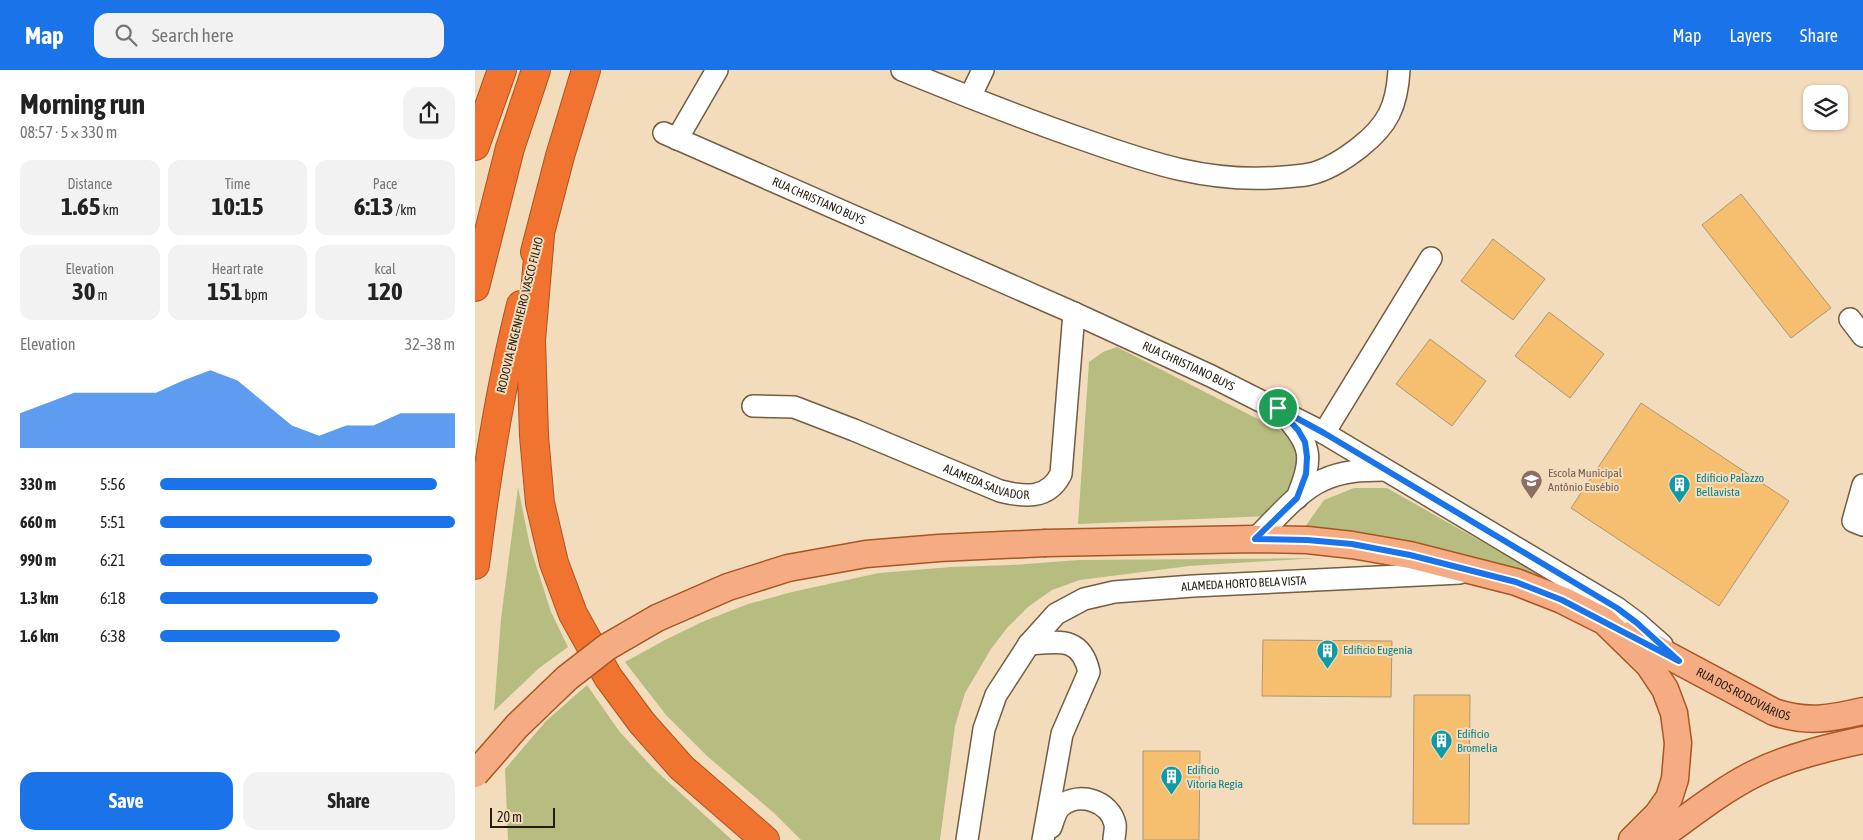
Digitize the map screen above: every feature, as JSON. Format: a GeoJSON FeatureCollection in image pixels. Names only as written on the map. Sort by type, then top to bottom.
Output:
{"type":"FeatureCollection","features":[{"type":"Feature","properties":{"kind":"highway"},"geometry":{"type":"LineString","coordinates":[[475,146],[502,70]]}},
{"type":"Feature","properties":{"kind":"highway"},"geometry":{"type":"LineString","coordinates":[[475,287],[511,148],[536,70]]}},
{"type":"Feature","properties":{"kind":"highway","name":"RODOVIA ENGENHEIRO VASCO FILHO"},"geometry":{"type":"LineString","coordinates":[[475,564],[485,483],[499,400],[560,156],[585,70]]}},
{"type":"Feature","properties":{"kind":"highway"},"geometry":{"type":"LineString","coordinates":[[540,234],[531,340],[533,436],[539,503],[555,563],[573,614],[608,676],[642,723],[682,768],[765,840]]}},
{"type":"Feature","properties":{"kind":"main road","name":"RUA DOS RODOVIÁRIOS"},"geometry":{"type":"LineString","coordinates":[[475,774],[517,726],[567,678],[607,647],[657,618],[728,587],[787,568],[866,554],[939,548],[1046,543],[1255,539],[1307,540],[1352,544],[1410,555],[1525,586],[1562,600],[1605,621],[1752,702],[1794,719],[1818,719],[1863,711]]}},
{"type":"Feature","properties":{"kind":"main road"},"geometry":{"type":"LineString","coordinates":[[1605,621],[1649,665],[1665,689],[1674,713],[1678,744],[1675,779],[1669,798],[1657,815],[1632,840]]}},
{"type":"Feature","properties":{"kind":"main road"},"geometry":{"type":"LineString","coordinates":[[1656,840],[1709,802],[1753,774],[1791,758],[1863,740]]}},
{"type":"Feature","properties":{"kind":"street","name":"RUA CHRISTIANO BUYS"},"geometry":{"type":"LineString","coordinates":[[717,70],[670,136],[1074,313],[1278,408],[1324,433],[1617,608],[1637,623],[1679,661]]}},
{"type":"Feature","properties":{"kind":"street"},"geometry":{"type":"LineString","coordinates":[[901,70],[970,98],[1138,159],[1187,172],[1227,178],[1264,179],[1311,174],[1343,160],[1373,137],[1392,112],[1399,70]]}},
{"type":"Feature","properties":{"kind":"street"},"geometry":{"type":"LineString","coordinates":[[970,98],[983,70]]}},
{"type":"Feature","properties":{"kind":"street"},"geometry":{"type":"LineString","coordinates":[[1324,433],[1431,258]]}},
{"type":"Feature","properties":{"kind":"street","name":"ALAMEDA SALVADOR"},"geometry":{"type":"LineString","coordinates":[[753,406],[794,407],[1000,491],[1021,496],[1035,495],[1056,483],[1061,474],[1074,313]]}},
{"type":"Feature","properties":{"kind":"street"},"geometry":{"type":"LineString","coordinates":[[1850,319],[1863,336]]}},
{"type":"Feature","properties":{"kind":"street"},"geometry":{"type":"LineString","coordinates":[[1278,408],[1298,430],[1305,442],[1307,457],[1306,474],[1297,498]]}},
{"type":"Feature","properties":{"kind":"street"},"geometry":{"type":"LineString","coordinates":[[1255,539],[1297,498],[1322,480],[1345,473],[1384,470]]}},
{"type":"Feature","properties":{"kind":"street"},"geometry":{"type":"LineString","coordinates":[[1863,484],[1853,521],[1863,525]]}},
{"type":"Feature","properties":{"kind":"street","name":"ALAMEDA HORTO BELA VISTA"},"geometry":{"type":"LineString","coordinates":[[971,836],[984,729],[997,695],[1029,644],[1056,614],[1084,600],[1114,592],[1193,586],[1477,572]]}},
{"type":"Feature","properties":{"kind":"street"},"geometry":{"type":"LineString","coordinates":[[1029,644],[1068,642],[1081,651],[1089,672],[1062,734],[1044,840]]}},
{"type":"Feature","properties":{"kind":"street"},"geometry":{"type":"LineString","coordinates":[[1044,840],[1060,807],[1073,800],[1091,799],[1105,807],[1115,824],[1114,840]]}},
{"type":"Feature","properties":{"kind":"green space"},"geometry":{"type":"Polygon","coordinates":[[[1117,347],[1285,433],[1300,452],[1297,486],[1270,516],[1078,524],[1089,362],[1103,352],[1117,347]]]}},
{"type":"Feature","properties":{"kind":"green space"},"geometry":{"type":"Polygon","coordinates":[[[518,487],[530,546],[551,612],[568,647],[538,669],[494,711],[501,619],[518,487]]]}},
{"type":"Feature","properties":{"kind":"green space"},"geometry":{"type":"Polygon","coordinates":[[[1354,488],[1387,488],[1551,581],[1483,563],[1302,531],[1324,500],[1354,488]]]}},
{"type":"Feature","properties":{"kind":"green space"},"geometry":{"type":"Polygon","coordinates":[[[1318,558],[1189,566],[1080,580],[1052,590],[1028,607],[1007,628],[991,649],[965,693],[955,726],[940,840],[801,840],[774,813],[707,756],[666,715],[625,662],[702,622],[748,604],[792,592],[879,573],[1079,560],[1318,558]]]}},
{"type":"Feature","properties":{"kind":"green space"},"geometry":{"type":"Polygon","coordinates":[[[587,685],[619,731],[653,768],[732,840],[508,840],[505,769],[546,721],[587,685]]]}},
{"type":"Feature","properties":{"kind":"building"},"geometry":{"type":"Polygon","coordinates":[[[1741,194],[1831,308],[1791,338],[1702,225],[1741,194]]]}},
{"type":"Feature","properties":{"kind":"building"},"geometry":{"type":"Polygon","coordinates":[[[1493,239],[1545,279],[1513,320],[1461,281],[1493,239]]]}},
{"type":"Feature","properties":{"kind":"building"},"geometry":{"type":"Polygon","coordinates":[[[1549,312],[1604,354],[1570,398],[1515,356],[1549,312]]]}},
{"type":"Feature","properties":{"kind":"building"},"geometry":{"type":"Polygon","coordinates":[[[1430,339],[1486,381],[1452,426],[1396,384],[1430,339]]]}},
{"type":"Feature","properties":{"kind":"building","name":"Edificio Palazzo Bellavista"},"geometry":{"type":"Polygon","coordinates":[[[1641,403],[1789,501],[1719,606],[1571,508],[1641,403]]]}},
{"type":"Feature","properties":{"kind":"building","name":"Edificio Eugenia"},"geometry":{"type":"Polygon","coordinates":[[[1263,640],[1392,641],[1391,697],[1262,696],[1263,640]]]}},
{"type":"Feature","properties":{"kind":"building","name":"Edificio Bromelia"},"geometry":{"type":"Polygon","coordinates":[[[1414,695],[1470,695],[1469,824],[1413,824],[1414,695]]]}},
{"type":"Feature","properties":{"kind":"building","name":"Edificio Vitoria Regia"},"geometry":{"type":"Polygon","coordinates":[[[1143,751],[1200,751],[1199,840],[1143,840],[1143,751]]]}},
{"type":"Feature","properties":{"kind":"place","name":"Escola Municipal Antônio Eusébio"},"geometry":{"type":"Point","coordinates":[1532,499]}},
{"type":"Feature","properties":{"kind":"place","name":"Edificio Palazzo Bellavista"},"geometry":{"type":"Point","coordinates":[1680,504]}},
{"type":"Feature","properties":{"kind":"place","name":"Edificio Eugenia"},"geometry":{"type":"Point","coordinates":[1327,669]}},
{"type":"Feature","properties":{"kind":"place","name":"Edificio Bromelia"},"geometry":{"type":"Point","coordinates":[1441,760]}},
{"type":"Feature","properties":{"kind":"place","name":"Edificio Vitoria Regia"},"geometry":{"type":"Point","coordinates":[1171,796]}},
{"type":"Feature","properties":{"kind":"route"},"geometry":{"type":"LineString","coordinates":[[1278,408],[1324,433],[1617,608],[1637,623],[1679,661],[1562,600],[1516,582],[1410,555],[1352,544],[1307,540],[1255,539],[1297,498],[1306,474],[1307,457],[1305,442],[1298,430],[1278,408]]}}]}
